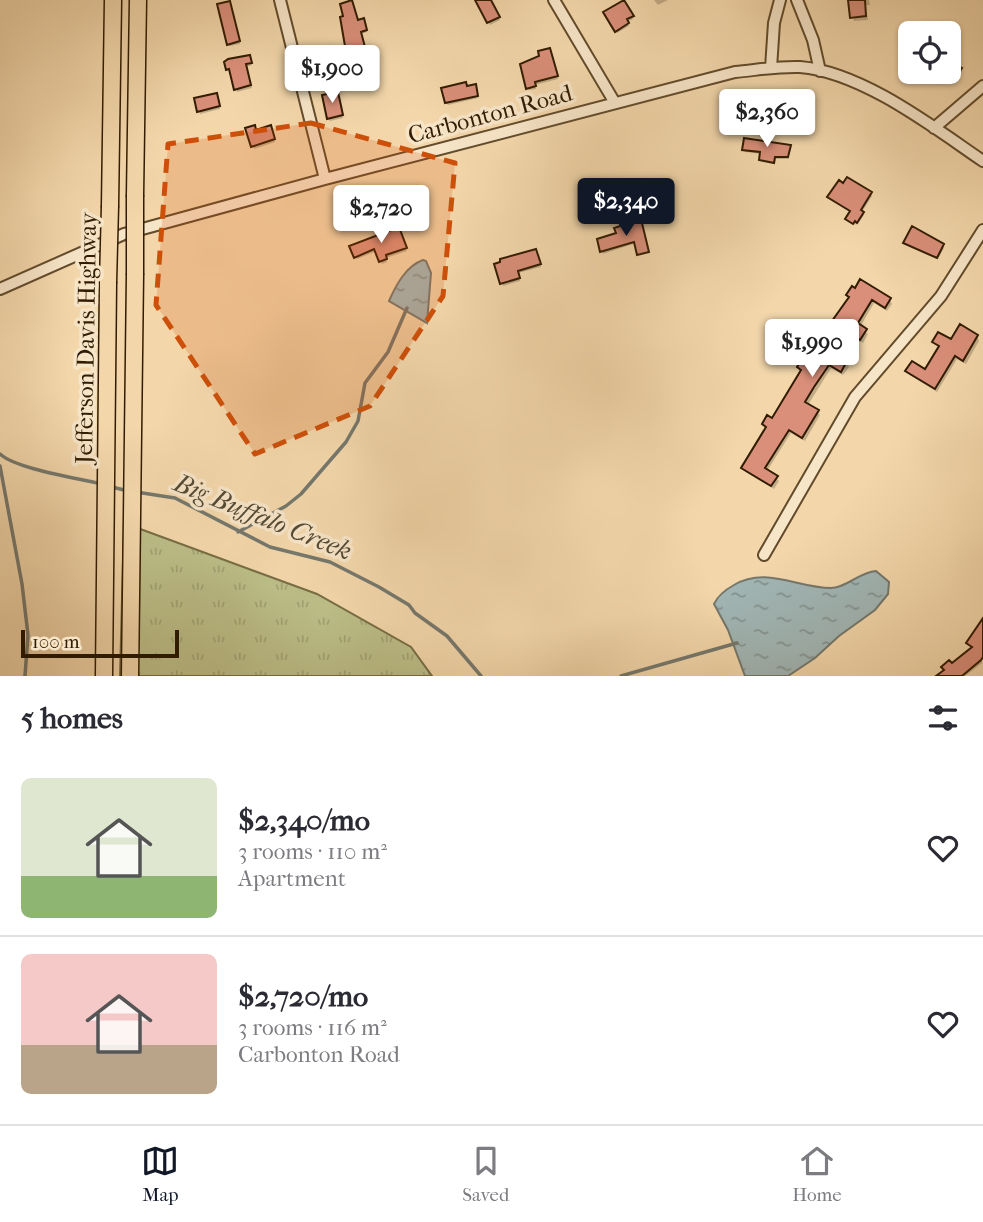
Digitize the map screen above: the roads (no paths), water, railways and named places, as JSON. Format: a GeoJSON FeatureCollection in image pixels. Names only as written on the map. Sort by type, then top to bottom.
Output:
{"type":"FeatureCollection","features":[{"type":"Feature","properties":{"kind":"highway","name":"Jefferson Davis Highway"},"geometry":{"type":"LineString","coordinates":[[104,676],[113,0]]}},
{"type":"Feature","properties":{"kind":"highway","name":"Jefferson Davis Highway"},"geometry":{"type":"LineString","coordinates":[[130,676],[138,0]]}},
{"type":"Feature","properties":{"kind":"street"},"geometry":{"type":"LineString","coordinates":[[280,0],[325,179]]}},
{"type":"Feature","properties":{"kind":"street"},"geometry":{"type":"LineString","coordinates":[[554,0],[615,103]]}},
{"type":"Feature","properties":{"kind":"street"},"geometry":{"type":"LineString","coordinates":[[771,68],[774,23],[780,0]]}},
{"type":"Feature","properties":{"kind":"street"},"geometry":{"type":"LineString","coordinates":[[797,0],[813,40],[820,71]]}},
{"type":"Feature","properties":{"kind":"street","name":"Carbonton Road"},"geometry":{"type":"LineString","coordinates":[[0,289],[124,234],[735,72],[800,67],[834,74],[885,98],[983,162]]}},
{"type":"Feature","properties":{"kind":"street"},"geometry":{"type":"LineString","coordinates":[[934,128],[983,86]]}},
{"type":"Feature","properties":{"kind":"street"},"geometry":{"type":"LineString","coordinates":[[764,555],[855,397],[941,296],[983,230]]}},
{"type":"Feature","properties":{"kind":"water"},"geometry":{"type":"Polygon","coordinates":[[[423,260],[431,273],[427,323],[389,301],[407,271],[423,260]]]}},
{"type":"Feature","properties":{"kind":"water"},"geometry":{"type":"Polygon","coordinates":[[[876,571],[889,582],[888,594],[875,610],[788,676],[745,676],[728,630],[714,604],[725,591],[758,577],[831,588],[876,571]]]}},
{"type":"Feature","properties":{"kind":"waterway"},"geometry":{"type":"LineString","coordinates":[[238,532],[286,506],[301,494],[346,442],[358,421],[365,383],[388,352],[407,308]]}},
{"type":"Feature","properties":{"kind":"waterway","name":"Big Buffalo Creek"},"geometry":{"type":"LineString","coordinates":[[0,454],[33,469],[101,484]]}},
{"type":"Feature","properties":{"kind":"waterway"},"geometry":{"type":"LineString","coordinates":[[0,466],[22,584],[28,635],[25,676]]}},
{"type":"Feature","properties":{"kind":"waterway","name":"Big Buffalo Creek"},"geometry":{"type":"LineString","coordinates":[[112,487],[128,491]]}},
{"type":"Feature","properties":{"kind":"waterway","name":"Big Buffalo Creek"},"geometry":{"type":"LineString","coordinates":[[136,492],[175,498],[270,547],[330,562],[379,587],[409,605],[415,613],[447,636],[481,676]]}},
{"type":"Feature","properties":{"kind":"waterway"},"geometry":{"type":"LineString","coordinates":[[621,676],[737,643]]}}]}
